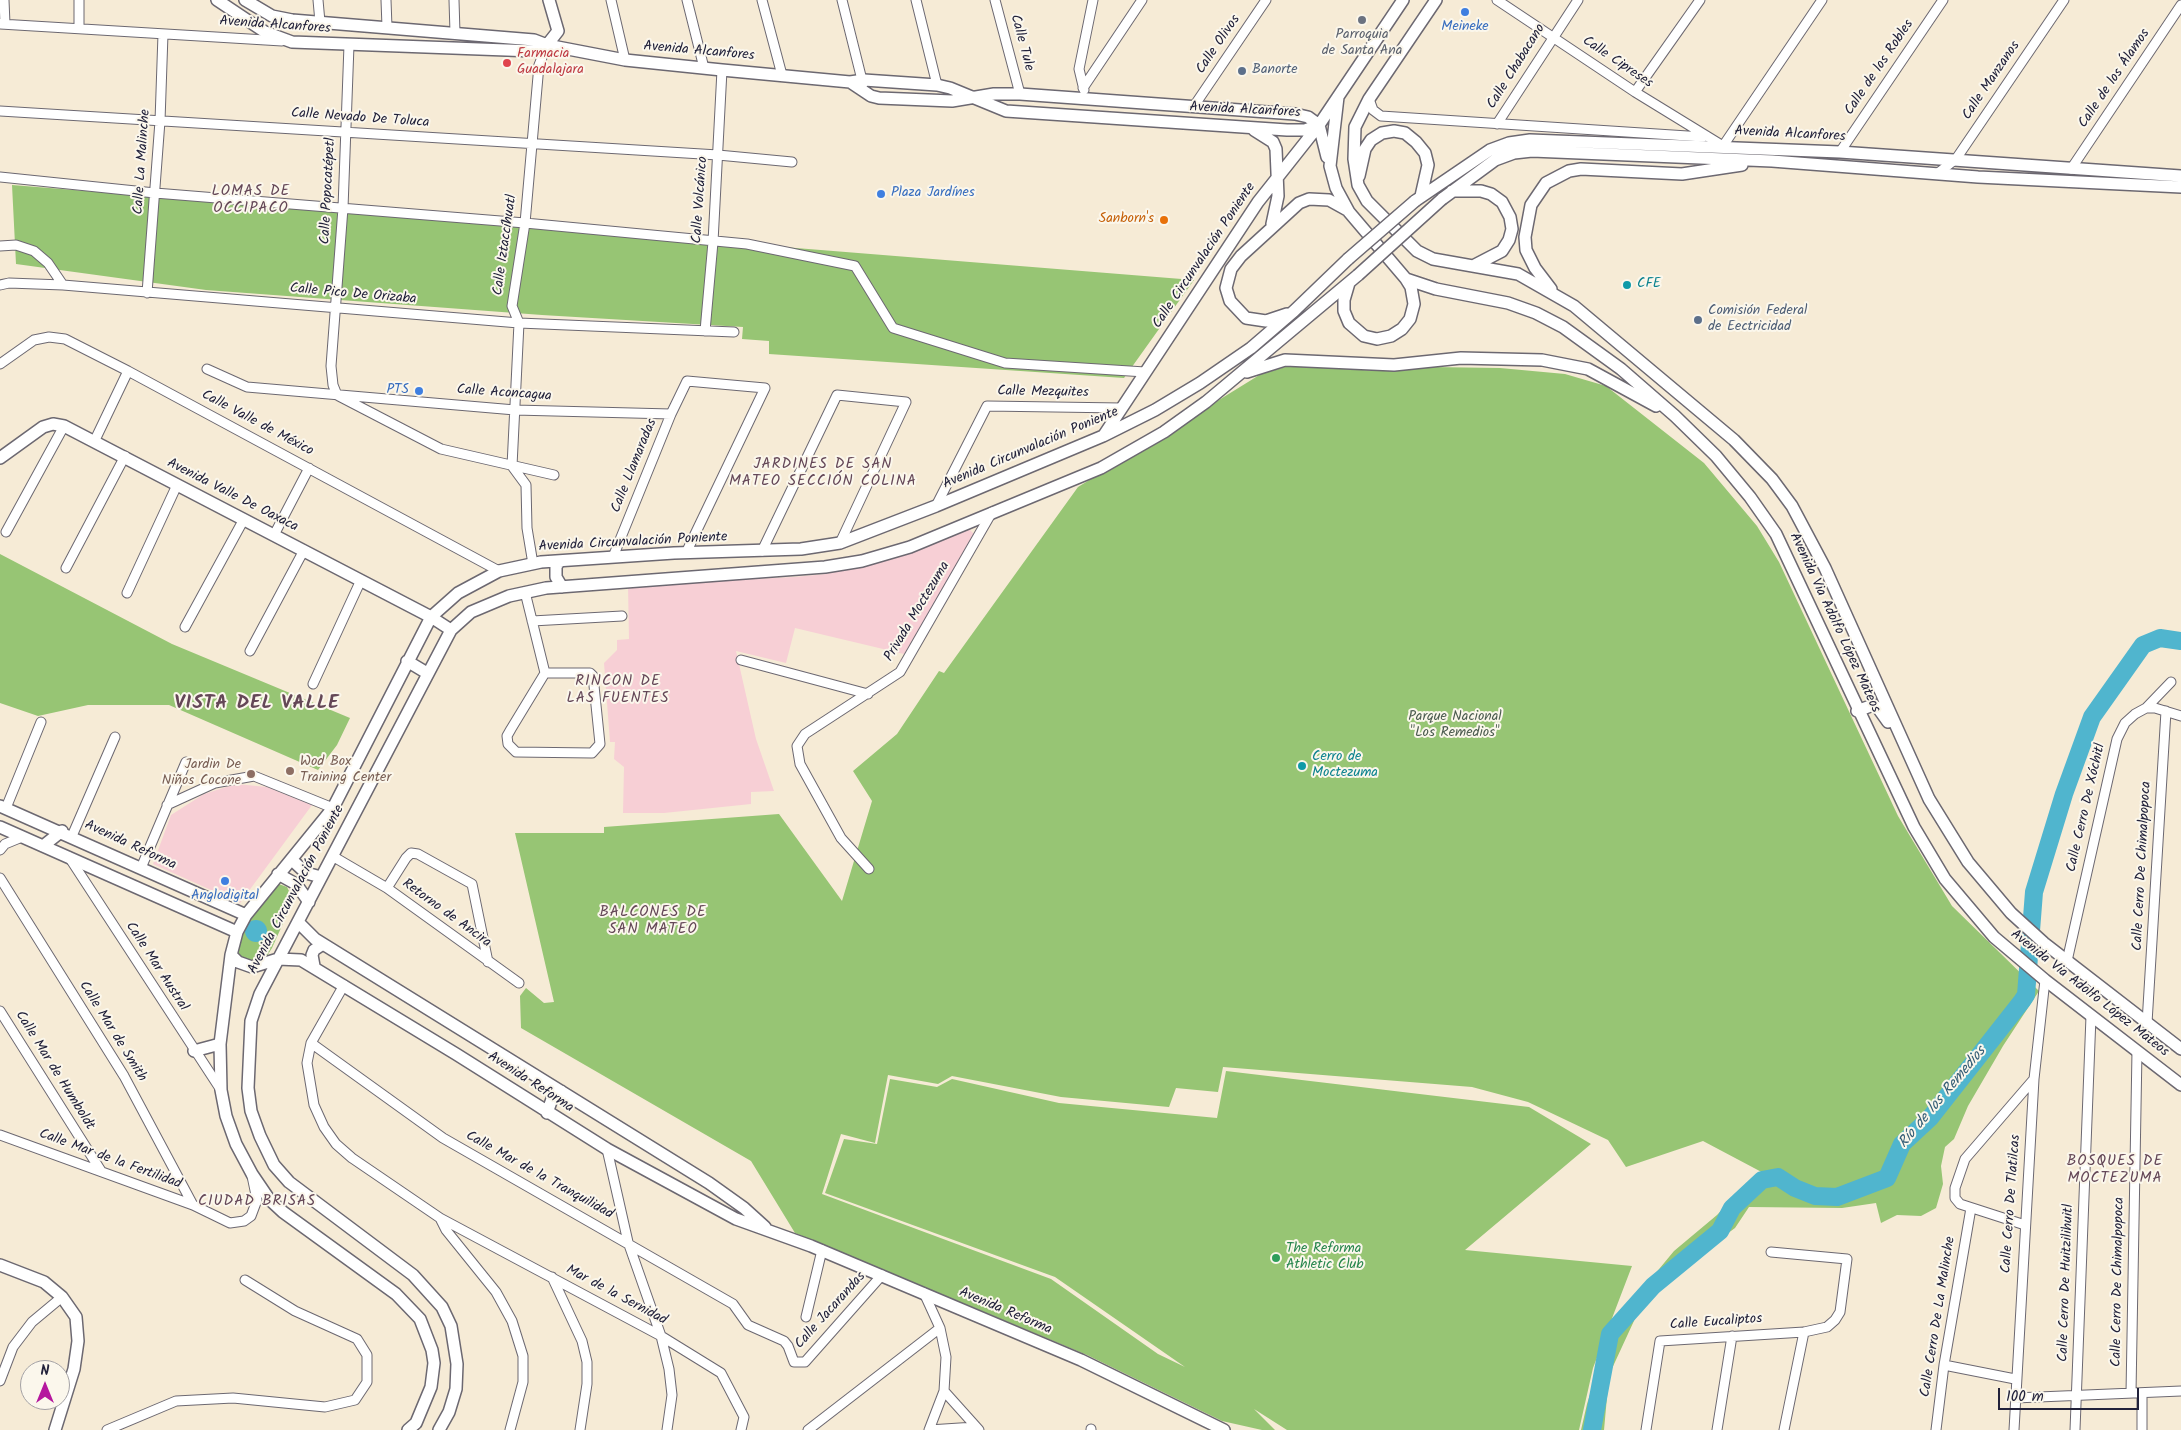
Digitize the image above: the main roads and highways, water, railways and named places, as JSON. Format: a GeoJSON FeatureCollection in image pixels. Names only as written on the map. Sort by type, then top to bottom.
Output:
{"type":"FeatureCollection","features":[{"type":"Feature","properties":{"kind":"main road"},"geometry":{"type":"LineString","coordinates":[[217,0],[265,32],[292,42],[292,20]]}},
{"type":"Feature","properties":{"kind":"main road"},"geometry":{"type":"LineString","coordinates":[[547,46],[558,31],[549,0]]}},
{"type":"Feature","properties":{"kind":"main road"},"geometry":{"type":"LineString","coordinates":[[1330,166],[1338,97],[1403,0]]}},
{"type":"Feature","properties":{"kind":"main road","name":"Avenida Via Adolfo López Mateos"},"geometry":{"type":"LineString","coordinates":[[1436,0],[1370,99],[1355,127],[1354,158],[1358,185],[1367,201],[1380,217],[1417,251],[1432,259],[1518,274],[1574,306],[1734,440],[1772,479],[1792,506],[1825,568],[1929,799],[1968,862],[2011,913],[2044,943],[2181,1049]]}},
{"type":"Feature","properties":{"kind":"main road","name":"Avenida Alcanfores"},"geometry":{"type":"LineString","coordinates":[[249,1],[272,16],[292,20],[534,40],[547,46],[625,60],[850,82],[863,86],[937,86],[1006,111],[1250,128],[1305,130],[1319,126]]}},
{"type":"Feature","properties":{"kind":"main road","name":"Avenida Alcanfores"},"geometry":{"type":"LineString","coordinates":[[292,42],[533,51],[547,46]]}},
{"type":"Feature","properties":{"kind":"main road","name":"Avenida Alcanfores"},"geometry":{"type":"LineString","coordinates":[[863,86],[879,98],[937,102],[994,94],[1085,93],[1194,106],[1295,114],[1308,117],[1319,126]]}},
{"type":"Feature","properties":{"kind":"main road","name":"Calle Circunvalación Poniente"},"geometry":{"type":"LineString","coordinates":[[1103,436],[1277,175],[1319,126],[1338,97]]}},
{"type":"Feature","properties":{"kind":"main road"},"geometry":{"type":"LineString","coordinates":[[1319,126],[1336,188],[1349,212],[1411,287],[1414,304],[1410,319],[1402,329],[1391,336],[1377,338],[1364,336],[1349,323],[1344,311],[1344,300],[1349,283]]}},
{"type":"Feature","properties":{"kind":"main road"},"geometry":{"type":"LineString","coordinates":[[1250,128],[1273,142],[1276,149],[1278,196],[1272,226]]}},
{"type":"Feature","properties":{"kind":"main road"},"geometry":{"type":"LineString","coordinates":[[1358,185],[1365,149],[1371,140],[1382,133],[1394,131],[1405,134],[1416,142],[1425,153],[1428,165],[1418,199]]}},
{"type":"Feature","properties":{"kind":"main road","name":"Avenida Alcanfores"},"geometry":{"type":"LineString","coordinates":[[1418,199],[1490,150],[1509,143],[1530,140],[1840,152],[2181,176]]}},
{"type":"Feature","properties":{"kind":"main road","name":"Avenida Alcanfores"},"geometry":{"type":"LineString","coordinates":[[1442,199],[1495,160],[1514,153],[1532,150],[1772,161],[2181,188]]}},
{"type":"Feature","properties":{"kind":"main road"},"geometry":{"type":"LineString","coordinates":[[1555,294],[1535,268],[1526,250],[1524,237],[1530,205],[1546,183],[1569,171],[1581,169],[1682,174],[1772,161]]}},
{"type":"Feature","properties":{"kind":"main road"},"geometry":{"type":"LineString","coordinates":[[1452,191],[1481,190],[1491,194],[1502,202],[1510,217],[1512,229],[1509,240],[1502,251],[1474,266]]}},
{"type":"Feature","properties":{"kind":"main road"},"geometry":{"type":"LineString","coordinates":[[1294,311],[1266,321],[1246,318],[1230,301],[1226,288],[1232,269],[1240,256],[1288,210],[1298,203],[1309,199],[1329,200],[1349,212]]}},
{"type":"Feature","properties":{"kind":"main road","name":"Avenida Circunvalación Poniente"},"geometry":{"type":"LineString","coordinates":[[408,1430],[416,1423],[431,1387],[434,1363],[428,1335],[420,1319],[396,1294],[283,1212],[269,1199],[252,1174],[236,1144],[226,1116],[221,1090],[220,1044],[231,955],[237,932],[246,915],[333,808],[431,617],[458,593],[499,571],[537,563],[686,553],[762,551],[840,543],[936,506],[1103,436],[1155,410],[1200,383],[1251,348],[1294,311],[1348,259],[1418,199]]}},
{"type":"Feature","properties":{"kind":"main road","name":"Avenida Circunvalación Poniente"},"geometry":{"type":"LineString","coordinates":[[439,1430],[449,1412],[456,1389],[457,1364],[451,1326],[442,1308],[413,1275],[289,1182],[274,1165],[251,1111],[248,1088],[251,1021],[260,994],[334,857],[427,673],[451,630],[471,612],[525,592],[546,588],[770,572],[825,567],[862,561],[910,547],[1101,468],[1164,432],[1240,374],[1349,283],[1442,199]]}},
{"type":"Feature","properties":{"kind":"main road","name":"Avenida Via Adolfo López Mateos"},"geometry":{"type":"LineString","coordinates":[[1406,279],[1436,289],[1508,303],[1536,312],[1563,327],[1621,369],[1675,416],[1716,456],[1750,497],[1776,534],[1799,579],[1857,711],[1914,827],[1941,872],[1971,912],[1994,937],[2034,972],[2181,1085]]}},
{"type":"Feature","properties":{"kind":"main road"},"geometry":{"type":"LineString","coordinates":[[1240,374],[1285,360],[1394,365],[1461,358],[1542,360],[1588,369],[1675,416]]}},
{"type":"Feature","properties":{"kind":"main road","name":"Avenida Valle De Oaxaca"},"geometry":{"type":"LineString","coordinates":[[0,458],[43,427],[53,424],[64,426],[244,518],[431,617],[451,630]]}},
{"type":"Feature","properties":{"kind":"main road"},"geometry":{"type":"LineString","coordinates":[[560,561],[556,566],[556,577],[562,587]]}},
{"type":"Feature","properties":{"kind":"main road"},"geometry":{"type":"LineString","coordinates":[[537,563],[548,574],[546,588]]}},
{"type":"Feature","properties":{"kind":"main road"},"geometry":{"type":"LineString","coordinates":[[407,661],[427,673]]}},
{"type":"Feature","properties":{"kind":"main road"},"geometry":{"type":"LineString","coordinates":[[1857,711],[1869,706],[1878,708],[1906,750]]}},
{"type":"Feature","properties":{"kind":"main road","name":"Avenida Reforma"},"geometry":{"type":"LineString","coordinates":[[3,807],[246,915]]}},
{"type":"Feature","properties":{"kind":"main road"},"geometry":{"type":"LineString","coordinates":[[0,827],[237,932]]}},
{"type":"Feature","properties":{"kind":"main road"},"geometry":{"type":"LineString","coordinates":[[43,846],[67,834]]}},
{"type":"Feature","properties":{"kind":"main road"},"geometry":{"type":"LineString","coordinates":[[292,860],[306,873],[321,878]]}},
{"type":"Feature","properties":{"kind":"main road"},"geometry":{"type":"LineString","coordinates":[[278,874],[296,884],[309,902]]}},
{"type":"Feature","properties":{"kind":"main road"},"geometry":{"type":"LineString","coordinates":[[202,916],[210,909],[211,900]]}},
{"type":"Feature","properties":{"kind":"main road","name":"Avenida Reforma"},"geometry":{"type":"LineString","coordinates":[[298,922],[309,934],[323,944],[709,1183],[744,1208],[770,1231]]}},
{"type":"Feature","properties":{"kind":"main road"},"geometry":{"type":"LineString","coordinates":[[314,966],[312,955],[318,946],[323,944]]}},
{"type":"Feature","properties":{"kind":"main road"},"geometry":{"type":"LineString","coordinates":[[231,955],[238,962],[252,967],[278,959]]}},
{"type":"Feature","properties":{"kind":"main road","name":"Avenida Reforma"},"geometry":{"type":"LineString","coordinates":[[278,959],[301,960],[314,966],[607,1149],[736,1219],[822,1250],[1081,1360],[1212,1427],[1224,1430]]}},
{"type":"Feature","properties":{"kind":"main road"},"geometry":{"type":"LineString","coordinates":[[456,1054],[466,1051],[468,1047],[470,1042],[466,1033]]}},
{"type":"Feature","properties":{"kind":"main road"},"geometry":{"type":"LineString","coordinates":[[194,1051],[220,1044]]}},
{"type":"Feature","properties":{"kind":"main road"},"geometry":{"type":"LineString","coordinates":[[547,1113],[552,1099],[561,1091]]}},
{"type":"Feature","properties":{"kind":"main road"},"geometry":{"type":"LineString","coordinates":[[0,1265],[44,1282],[62,1297],[76,1316],[78,1340],[74,1369],[55,1430]]}},
{"type":"Feature","properties":{"kind":"water"},"geometry":{"type":"Polygon","coordinates":[[[256,920],[264,923],[267,931],[264,939],[256,942],[248,939],[245,931],[248,923],[256,920]]]}},
{"type":"Feature","properties":{"kind":"waterway","name":"Río de los Remedios"},"geometry":{"type":"LineString","coordinates":[[1592,1430],[1610,1334],[1653,1286],[1720,1231],[1732,1208],[1762,1180],[1778,1177],[1795,1188],[1815,1196],[1837,1197],[1887,1178],[1902,1144],[1930,1118],[2022,1001],[2026,995],[2034,892],[2064,794],[2092,717],[2143,645],[2160,638],[2181,641]]}},
{"type":"Feature","properties":{"kind":"place","name":"Meineke"},"geometry":{"type":"Point","coordinates":[1465,12]}},
{"type":"Feature","properties":{"kind":"place","name":"Parroquia de Santa Ana"},"geometry":{"type":"Point","coordinates":[1362,20]}},
{"type":"Feature","properties":{"kind":"place","name":"Farmacia Guadalajara"},"geometry":{"type":"Point","coordinates":[507,63]}},
{"type":"Feature","properties":{"kind":"place","name":"Banorte"},"geometry":{"type":"Point","coordinates":[1242,71]}},
{"type":"Feature","properties":{"kind":"place","name":"Plaza Jardínes"},"geometry":{"type":"Point","coordinates":[881,194]}},
{"type":"Feature","properties":{"kind":"place","name":"Sanborn's"},"geometry":{"type":"Point","coordinates":[1164,220]}},
{"type":"Feature","properties":{"kind":"place","name":"CFE"},"geometry":{"type":"Point","coordinates":[1627,285]}},
{"type":"Feature","properties":{"kind":"place","name":"Comisión Federal de Eectricidad"},"geometry":{"type":"Point","coordinates":[1698,320]}},
{"type":"Feature","properties":{"kind":"place","name":"PTS"},"geometry":{"type":"Point","coordinates":[419,391]}},
{"type":"Feature","properties":{"kind":"place","name":"Cerro de Moctezuma"},"geometry":{"type":"Point","coordinates":[1302,766]}},
{"type":"Feature","properties":{"kind":"place","name":"Wod Box Training Center"},"geometry":{"type":"Point","coordinates":[290,771]}},
{"type":"Feature","properties":{"kind":"place","name":"Jardin De Niños Cocone"},"geometry":{"type":"Point","coordinates":[251,774]}},
{"type":"Feature","properties":{"kind":"place","name":"Anglodigital"},"geometry":{"type":"Point","coordinates":[225,881]}},
{"type":"Feature","properties":{"kind":"place","name":"The Reforma Athletic Club"},"geometry":{"type":"Point","coordinates":[1276,1258]}},
{"type":"Feature","properties":{"kind":"district","name":"LOMAS DE OCCIPACO"},"geometry":{"type":"Point","coordinates":[251,200]}},
{"type":"Feature","properties":{"kind":"district","name":"JARDINES DE SAN MATEO SECCIÓN COLINA"},"geometry":{"type":"Point","coordinates":[823,474]}},
{"type":"Feature","properties":{"kind":"district","name":"RINCON DE LAS FUENTES"},"geometry":{"type":"Point","coordinates":[618,690]}},
{"type":"Feature","properties":{"kind":"district","name":"VISTA DEL VALLE"},"geometry":{"type":"Point","coordinates":[257,705]}},
{"type":"Feature","properties":{"kind":"district","name":"BALCONES DE SAN MATEO"},"geometry":{"type":"Point","coordinates":[653,922]}},
{"type":"Feature","properties":{"kind":"district","name":"BOSQUES DE MOCTEZUMA"},"geometry":{"type":"Point","coordinates":[2115,1170]}},
{"type":"Feature","properties":{"kind":"district","name":"CIUDAD BRISAS"},"geometry":{"type":"Point","coordinates":[257,1202]}},
{"type":"Feature","properties":{"kind":"park label","name":"Parque Nacional \"Los Remedios\""},"geometry":{"type":"Point","coordinates":[1455,726]}}]}
